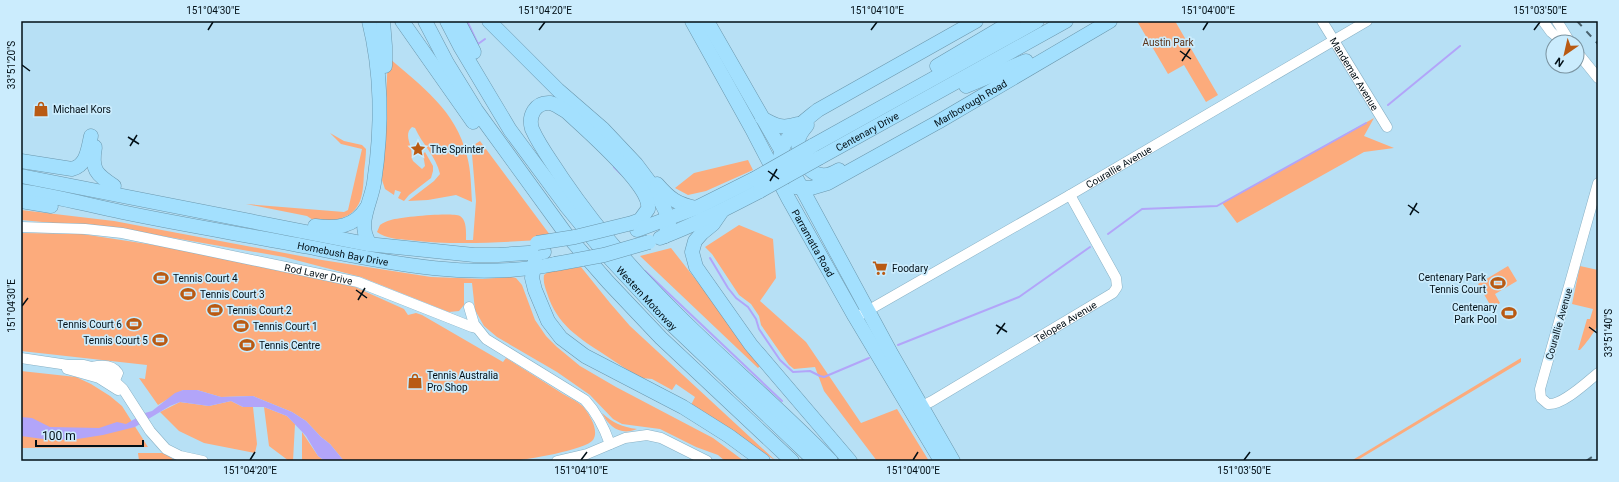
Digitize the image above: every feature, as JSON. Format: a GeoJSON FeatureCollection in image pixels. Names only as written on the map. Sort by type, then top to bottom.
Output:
{"type":"FeatureCollection","features":[{"type":"Feature","properties":{"kind":"highway"},"geometry":{"type":"LineString","coordinates":[[369,21],[379,46]]}},
{"type":"Feature","properties":{"kind":"highway"},"geometry":{"type":"LineString","coordinates":[[368,259],[370,244],[363,229],[375,176],[382,93],[379,46],[383,21]]}},
{"type":"Feature","properties":{"kind":"highway","name":"Western Motorway"},"geometry":{"type":"LineString","coordinates":[[402,21],[484,136],[507,154]]}},
{"type":"Feature","properties":{"kind":"highway","name":"Western Motorway"},"geometry":{"type":"LineString","coordinates":[[426,21],[447,63],[476,110],[566,234],[662,338],[792,461]]}},
{"type":"Feature","properties":{"kind":"highway","name":"Western Motorway"},"geometry":{"type":"LineString","coordinates":[[447,21],[500,116],[602,251],[641,293],[695,347],[815,461]]}},
{"type":"Feature","properties":{"kind":"highway","name":"Western Motorway"},"geometry":{"type":"LineString","coordinates":[[458,21],[484,72],[500,116]]}},
{"type":"Feature","properties":{"kind":"highway"},"geometry":{"type":"LineString","coordinates":[[489,21],[497,26],[558,90],[637,159],[672,199],[680,204],[696,208]]}},
{"type":"Feature","properties":{"kind":"highway","name":"Parramatta Road"},"geometry":{"type":"LineString","coordinates":[[692,21],[752,128],[778,180],[855,317],[916,409],[953,461]]}},
{"type":"Feature","properties":{"kind":"highway","name":"Parramatta Road"},"geometry":{"type":"LineString","coordinates":[[707,21],[781,150],[868,311],[941,461]]}},
{"type":"Feature","properties":{"kind":"highway"},"geometry":{"type":"LineString","coordinates":[[778,180],[781,150],[786,140],[798,124],[818,110],[834,103],[976,21]]}},
{"type":"Feature","properties":{"kind":"highway"},"geometry":{"type":"LineString","coordinates":[[865,117],[884,98],[1013,21]]}},
{"type":"Feature","properties":{"kind":"highway","name":"Centenary Drive"},"geometry":{"type":"LineString","coordinates":[[815,152],[865,117],[1037,21]]}},
{"type":"Feature","properties":{"kind":"highway","name":"Centenary Drive"},"geometry":{"type":"LineString","coordinates":[[665,236],[722,211],[757,185],[815,152],[929,98],[1066,21]]}},
{"type":"Feature","properties":{"kind":"highway","name":"Marlborough Road"},"geometry":{"type":"LineString","coordinates":[[778,180],[802,188],[814,188],[828,183],[938,122],[1110,21]]}},
{"type":"Feature","properties":{"kind":"highway"},"geometry":{"type":"LineString","coordinates":[[929,98],[937,102],[968,85],[1032,59],[1050,56]]}},
{"type":"Feature","properties":{"kind":"highway"},"geometry":{"type":"LineString","coordinates":[[635,226],[648,209],[647,200],[638,186],[604,146],[567,112],[550,103],[539,106],[531,116],[530,124],[532,129],[571,191],[598,227],[661,298],[785,414],[831,461]]}},
{"type":"Feature","properties":{"kind":"highway"},"geometry":{"type":"LineString","coordinates":[[834,103],[808,124],[798,139],[798,146],[803,159],[810,169],[817,174],[825,175],[875,157]]}},
{"type":"Feature","properties":{"kind":"highway"},"geometry":{"type":"LineString","coordinates":[[762,118],[779,126],[788,127],[798,124]]}},
{"type":"Feature","properties":{"kind":"highway"},"geometry":{"type":"LineString","coordinates":[[21,161],[72,169],[78,167],[86,157],[94,137],[93,166],[96,172],[114,186]]}},
{"type":"Feature","properties":{"kind":"highway"},"geometry":{"type":"LineString","coordinates":[[612,138],[636,164],[654,188],[668,219],[668,228],[665,236]]}},
{"type":"Feature","properties":{"kind":"highway"},"geometry":{"type":"LineString","coordinates":[[21,167],[114,186],[185,208]]}},
{"type":"Feature","properties":{"kind":"highway","name":"Homebush Bay Drive"},"geometry":{"type":"LineString","coordinates":[[21,176],[370,244],[474,255],[498,255],[600,240],[635,226]]}},
{"type":"Feature","properties":{"kind":"highway","name":"Marlborough Road"},"geometry":{"type":"LineString","coordinates":[[810,203],[811,199],[828,183]]}},
{"type":"Feature","properties":{"kind":"highway","name":"Centenary Drive"},"geometry":{"type":"LineString","coordinates":[[635,226],[668,219],[757,185]]}},
{"type":"Feature","properties":{"kind":"highway","name":"Homebush Bay Drive"},"geometry":{"type":"LineString","coordinates":[[21,190],[121,212],[417,267],[490,270],[533,267],[604,255],[665,236]]}},
{"type":"Feature","properties":{"kind":"highway"},"geometry":{"type":"LineString","coordinates":[[21,201],[99,214],[121,212]]}},
{"type":"Feature","properties":{"kind":"highway"},"geometry":{"type":"LineString","coordinates":[[219,215],[331,228],[344,226],[353,222],[361,216],[369,203]]}},
{"type":"Feature","properties":{"kind":"highway"},"geometry":{"type":"LineString","coordinates":[[722,211],[713,224],[702,233],[695,242],[692,252],[696,266],[751,345],[850,461]]}},
{"type":"Feature","properties":{"kind":"highway"},"geometry":{"type":"LineString","coordinates":[[541,248],[534,261],[533,284],[543,311],[561,338],[589,358],[683,407],[763,461]]}},
{"type":"Feature","properties":{"kind":"street","name":"Mandemar Avenue"},"geometry":{"type":"LineString","coordinates":[[1322,21],[1387,127]]}},
{"type":"Feature","properties":{"kind":"street","name":"Courallie Avenue"},"geometry":{"type":"LineString","coordinates":[[855,317],[1070,195],[1333,40],[1368,21]]}},
{"type":"Feature","properties":{"kind":"street"},"geometry":{"type":"LineString","coordinates":[[1544,21],[1556,34]]}},
{"type":"Feature","properties":{"kind":"street"},"geometry":{"type":"LineString","coordinates":[[1557,21],[1565,34]]}},
{"type":"Feature","properties":{"kind":"street"},"geometry":{"type":"LineString","coordinates":[[1585,62],[1598,78]]}},
{"type":"Feature","properties":{"kind":"street","name":"Courallie Avenue"},"geometry":{"type":"LineString","coordinates":[[1598,183],[1540,390],[1541,398],[1548,404],[1555,404],[1580,388],[1598,373]]}},
{"type":"Feature","properties":{"kind":"street","name":"Telopea Avenue"},"geometry":{"type":"LineString","coordinates":[[916,409],[1113,293],[1117,287],[1116,278],[1070,195]]}},
{"type":"Feature","properties":{"kind":"street","name":"Rod Laver Drive"},"geometry":{"type":"LineString","coordinates":[[21,227],[85,229],[122,233],[358,282],[476,328],[490,342],[585,400],[596,413],[610,444]]}},
{"type":"Feature","properties":{"kind":"street"},"geometry":{"type":"LineString","coordinates":[[469,307],[476,328]]}},
{"type":"Feature","properties":{"kind":"street"},"geometry":{"type":"LineString","coordinates":[[21,358],[92,367],[102,365],[111,366],[118,373],[113,382]]}},
{"type":"Feature","properties":{"kind":"street"},"geometry":{"type":"LineString","coordinates":[[21,363],[82,372],[113,382],[132,404],[150,431],[166,449],[186,458],[203,461]]}},
{"type":"Feature","properties":{"kind":"street"},"geometry":{"type":"LineString","coordinates":[[557,461],[587,454],[629,437],[640,435],[654,436],[668,441],[707,461]]}},
{"type":"Feature","properties":{"kind":"green space","name":"Austin Park"},"geometry":{"type":"Polygon","coordinates":[[[1137,21],[1175,21],[1218,95],[1206,102],[1184,65],[1168,74],[1137,21]]]}},
{"type":"Feature","properties":{"kind":"green space"},"geometry":{"type":"Polygon","coordinates":[[[388,57],[436,100],[455,125],[462,140],[468,161],[471,179],[472,202],[456,195],[428,200],[408,201],[434,181],[440,174],[435,161],[415,128],[412,127],[408,134],[412,159],[422,169],[425,166],[423,154],[425,152],[433,166],[431,178],[409,195],[404,201],[398,198],[401,192],[395,190],[394,195],[385,189],[382,180],[388,57]]]}},
{"type":"Feature","properties":{"kind":"green space"},"geometry":{"type":"Polygon","coordinates":[[[1374,118],[1364,136],[1394,148],[1364,152],[1237,223],[1222,203],[1374,118]]]}},
{"type":"Feature","properties":{"kind":"green space"},"geometry":{"type":"Polygon","coordinates":[[[330,133],[344,141],[362,145],[366,149],[363,190],[359,204],[355,210],[341,219],[321,221],[307,216],[246,204],[344,212],[348,210],[362,149],[341,144],[330,133]]]}},
{"type":"Feature","properties":{"kind":"green space"},"geometry":{"type":"Polygon","coordinates":[[[480,141],[553,239],[481,243],[445,243],[393,238],[384,236],[377,232],[380,225],[386,221],[426,215],[455,215],[460,216],[464,220],[466,227],[466,240],[473,240],[476,201],[472,154],[469,148],[480,141]]]}},
{"type":"Feature","properties":{"kind":"green space"},"geometry":{"type":"Polygon","coordinates":[[[748,160],[753,170],[706,191],[688,195],[675,188],[694,173],[748,160]]]}},
{"type":"Feature","properties":{"kind":"green space"},"geometry":{"type":"Polygon","coordinates":[[[21,210],[114,221],[322,260],[431,277],[483,279],[516,278],[522,285],[535,320],[546,336],[580,366],[616,387],[713,438],[744,461],[725,461],[718,455],[696,447],[660,429],[622,424],[613,419],[590,395],[557,372],[497,337],[484,326],[475,310],[472,283],[464,283],[464,305],[459,311],[449,312],[361,277],[284,257],[128,230],[21,220],[21,210]]]}},
{"type":"Feature","properties":{"kind":"green space"},"geometry":{"type":"Polygon","coordinates":[[[739,225],[773,239],[776,278],[760,301],[806,342],[861,423],[897,409],[929,461],[877,461],[824,391],[815,367],[794,369],[789,365],[761,325],[759,316],[751,304],[739,295],[712,254],[705,247],[739,225]]]}},
{"type":"Feature","properties":{"kind":"green space","name":"Tennis Centre"},"geometry":{"type":"Polygon","coordinates":[[[21,233],[82,234],[167,247],[355,287],[404,309],[408,315],[416,313],[422,315],[503,362],[506,358],[583,407],[594,424],[595,436],[588,444],[568,451],[541,457],[511,461],[344,461],[330,444],[306,421],[292,412],[253,396],[221,397],[197,390],[183,390],[158,405],[139,378],[145,379],[147,365],[21,351],[21,233]]]}},
{"type":"Feature","properties":{"kind":"green space"},"geometry":{"type":"Polygon","coordinates":[[[671,248],[762,364],[758,368],[640,256],[671,248]]]}},
{"type":"Feature","properties":{"kind":"green space","name":"Centenary Park Tennis Court"},"geometry":{"type":"Polygon","coordinates":[[[1508,266],[1517,281],[1495,294],[1500,303],[1492,308],[1478,284],[1508,266]]]}},
{"type":"Feature","properties":{"kind":"green space"},"geometry":{"type":"Polygon","coordinates":[[[1580,266],[1598,270],[1599,311],[1597,326],[1584,345],[1580,350],[1578,350],[1587,319],[1590,319],[1593,309],[1572,304],[1580,266]]]}},
{"type":"Feature","properties":{"kind":"green space"},"geometry":{"type":"Polygon","coordinates":[[[581,267],[630,326],[776,461],[691,405],[695,397],[676,384],[672,390],[652,379],[642,378],[595,349],[570,330],[551,304],[545,287],[544,275],[548,272],[581,267]]]}},
{"type":"Feature","properties":{"kind":"green space"},"geometry":{"type":"Polygon","coordinates":[[[1521,358],[1521,362],[1356,461],[1351,461],[1521,358]]]}},
{"type":"Feature","properties":{"kind":"green space"},"geometry":{"type":"Polygon","coordinates":[[[21,371],[76,377],[91,384],[110,396],[122,406],[148,447],[21,448],[21,371]]]}},
{"type":"Feature","properties":{"kind":"green space"},"geometry":{"type":"Polygon","coordinates":[[[231,401],[243,407],[253,407],[257,444],[255,453],[204,443],[179,431],[160,412],[180,402],[209,406],[231,401]]]}},
{"type":"Feature","properties":{"kind":"green space"},"geometry":{"type":"Polygon","coordinates":[[[264,407],[287,416],[295,424],[293,461],[289,461],[269,446],[264,407]]]}},
{"type":"Feature","properties":{"kind":"green space"},"geometry":{"type":"Polygon","coordinates":[[[602,413],[618,424],[637,429],[631,431],[621,431],[616,429],[608,422],[602,413]]]}},
{"type":"Feature","properties":{"kind":"green space"},"geometry":{"type":"Polygon","coordinates":[[[302,432],[318,456],[325,461],[302,461],[302,432]]]}},
{"type":"Feature","properties":{"kind":"green space"},"geometry":{"type":"Polygon","coordinates":[[[138,453],[164,453],[176,461],[139,461],[138,453]]]}},
{"type":"Feature","properties":{"kind":"shaded area"},"geometry":{"type":"Polygon","coordinates":[[[183,390],[197,390],[221,397],[253,396],[292,412],[306,421],[330,444],[344,461],[325,461],[318,456],[306,436],[287,416],[264,407],[243,407],[231,401],[209,406],[180,402],[170,406],[135,427],[103,435],[71,440],[43,439],[21,436],[21,417],[32,418],[50,427],[99,428],[117,422],[126,424],[145,413],[152,411],[175,393],[183,390]]]}},
{"type":"Feature","properties":{"kind":"waterway"},"geometry":{"type":"LineString","coordinates":[[467,21],[478,44],[485,39]]}},
{"type":"Feature","properties":{"kind":"waterway"},"geometry":{"type":"LineString","coordinates":[[1388,105],[1460,46]]}},
{"type":"Feature","properties":{"kind":"waterway"},"geometry":{"type":"LineString","coordinates":[[1108,234],[1142,209],[1217,206],[1366,123]]}},
{"type":"Feature","properties":{"kind":"waterway"},"geometry":{"type":"LineString","coordinates":[[614,167],[621,174]]}},
{"type":"Feature","properties":{"kind":"waterway"},"geometry":{"type":"LineString","coordinates":[[898,345],[1019,297],[1090,247]]}},
{"type":"Feature","properties":{"kind":"waterway"},"geometry":{"type":"LineString","coordinates":[[710,258],[728,288],[736,298],[748,307],[756,319],[759,329],[780,360],[793,372],[810,371],[824,377],[869,358]]}},
{"type":"Feature","properties":{"kind":"waterway"},"geometry":{"type":"LineString","coordinates":[[645,271],[782,401]]}},
{"type":"Feature","properties":{"kind":"railway"},"geometry":{"type":"LineString","coordinates":[[1577,21],[1598,44]]}},
{"type":"Feature","properties":{"kind":"railway"},"geometry":{"type":"LineString","coordinates":[[1586,461],[1598,453]]}},
{"type":"Feature","properties":{"kind":"place","name":"Michael Kors"},"geometry":{"type":"Point","coordinates":[41,109]}},
{"type":"Feature","properties":{"kind":"place","name":"The Sprinter"},"geometry":{"type":"Point","coordinates":[418,149]}},
{"type":"Feature","properties":{"kind":"place","name":"Foodary"},"geometry":{"type":"Point","coordinates":[880,268]}},
{"type":"Feature","properties":{"kind":"place","name":"Tennis Court 4"},"geometry":{"type":"Point","coordinates":[161,278]}},
{"type":"Feature","properties":{"kind":"place","name":"Centenary Park Tennis Court"},"geometry":{"type":"Point","coordinates":[1498,283]}},
{"type":"Feature","properties":{"kind":"place","name":"Tennis Court 3"},"geometry":{"type":"Point","coordinates":[188,294]}},
{"type":"Feature","properties":{"kind":"place","name":"Tennis Court 2"},"geometry":{"type":"Point","coordinates":[215,310]}},
{"type":"Feature","properties":{"kind":"place","name":"Centenary Park Pool"},"geometry":{"type":"Point","coordinates":[1509,313]}},
{"type":"Feature","properties":{"kind":"place","name":"Tennis Court 6"},"geometry":{"type":"Point","coordinates":[134,324]}},
{"type":"Feature","properties":{"kind":"place","name":"Tennis Court 1"},"geometry":{"type":"Point","coordinates":[241,326]}},
{"type":"Feature","properties":{"kind":"place","name":"Tennis Court 5"},"geometry":{"type":"Point","coordinates":[160,340]}},
{"type":"Feature","properties":{"kind":"place","name":"Tennis Centre"},"geometry":{"type":"Point","coordinates":[247,345]}},
{"type":"Feature","properties":{"kind":"place","name":"Tennis Australia Pro Shop"},"geometry":{"type":"Point","coordinates":[415,381]}}]}
